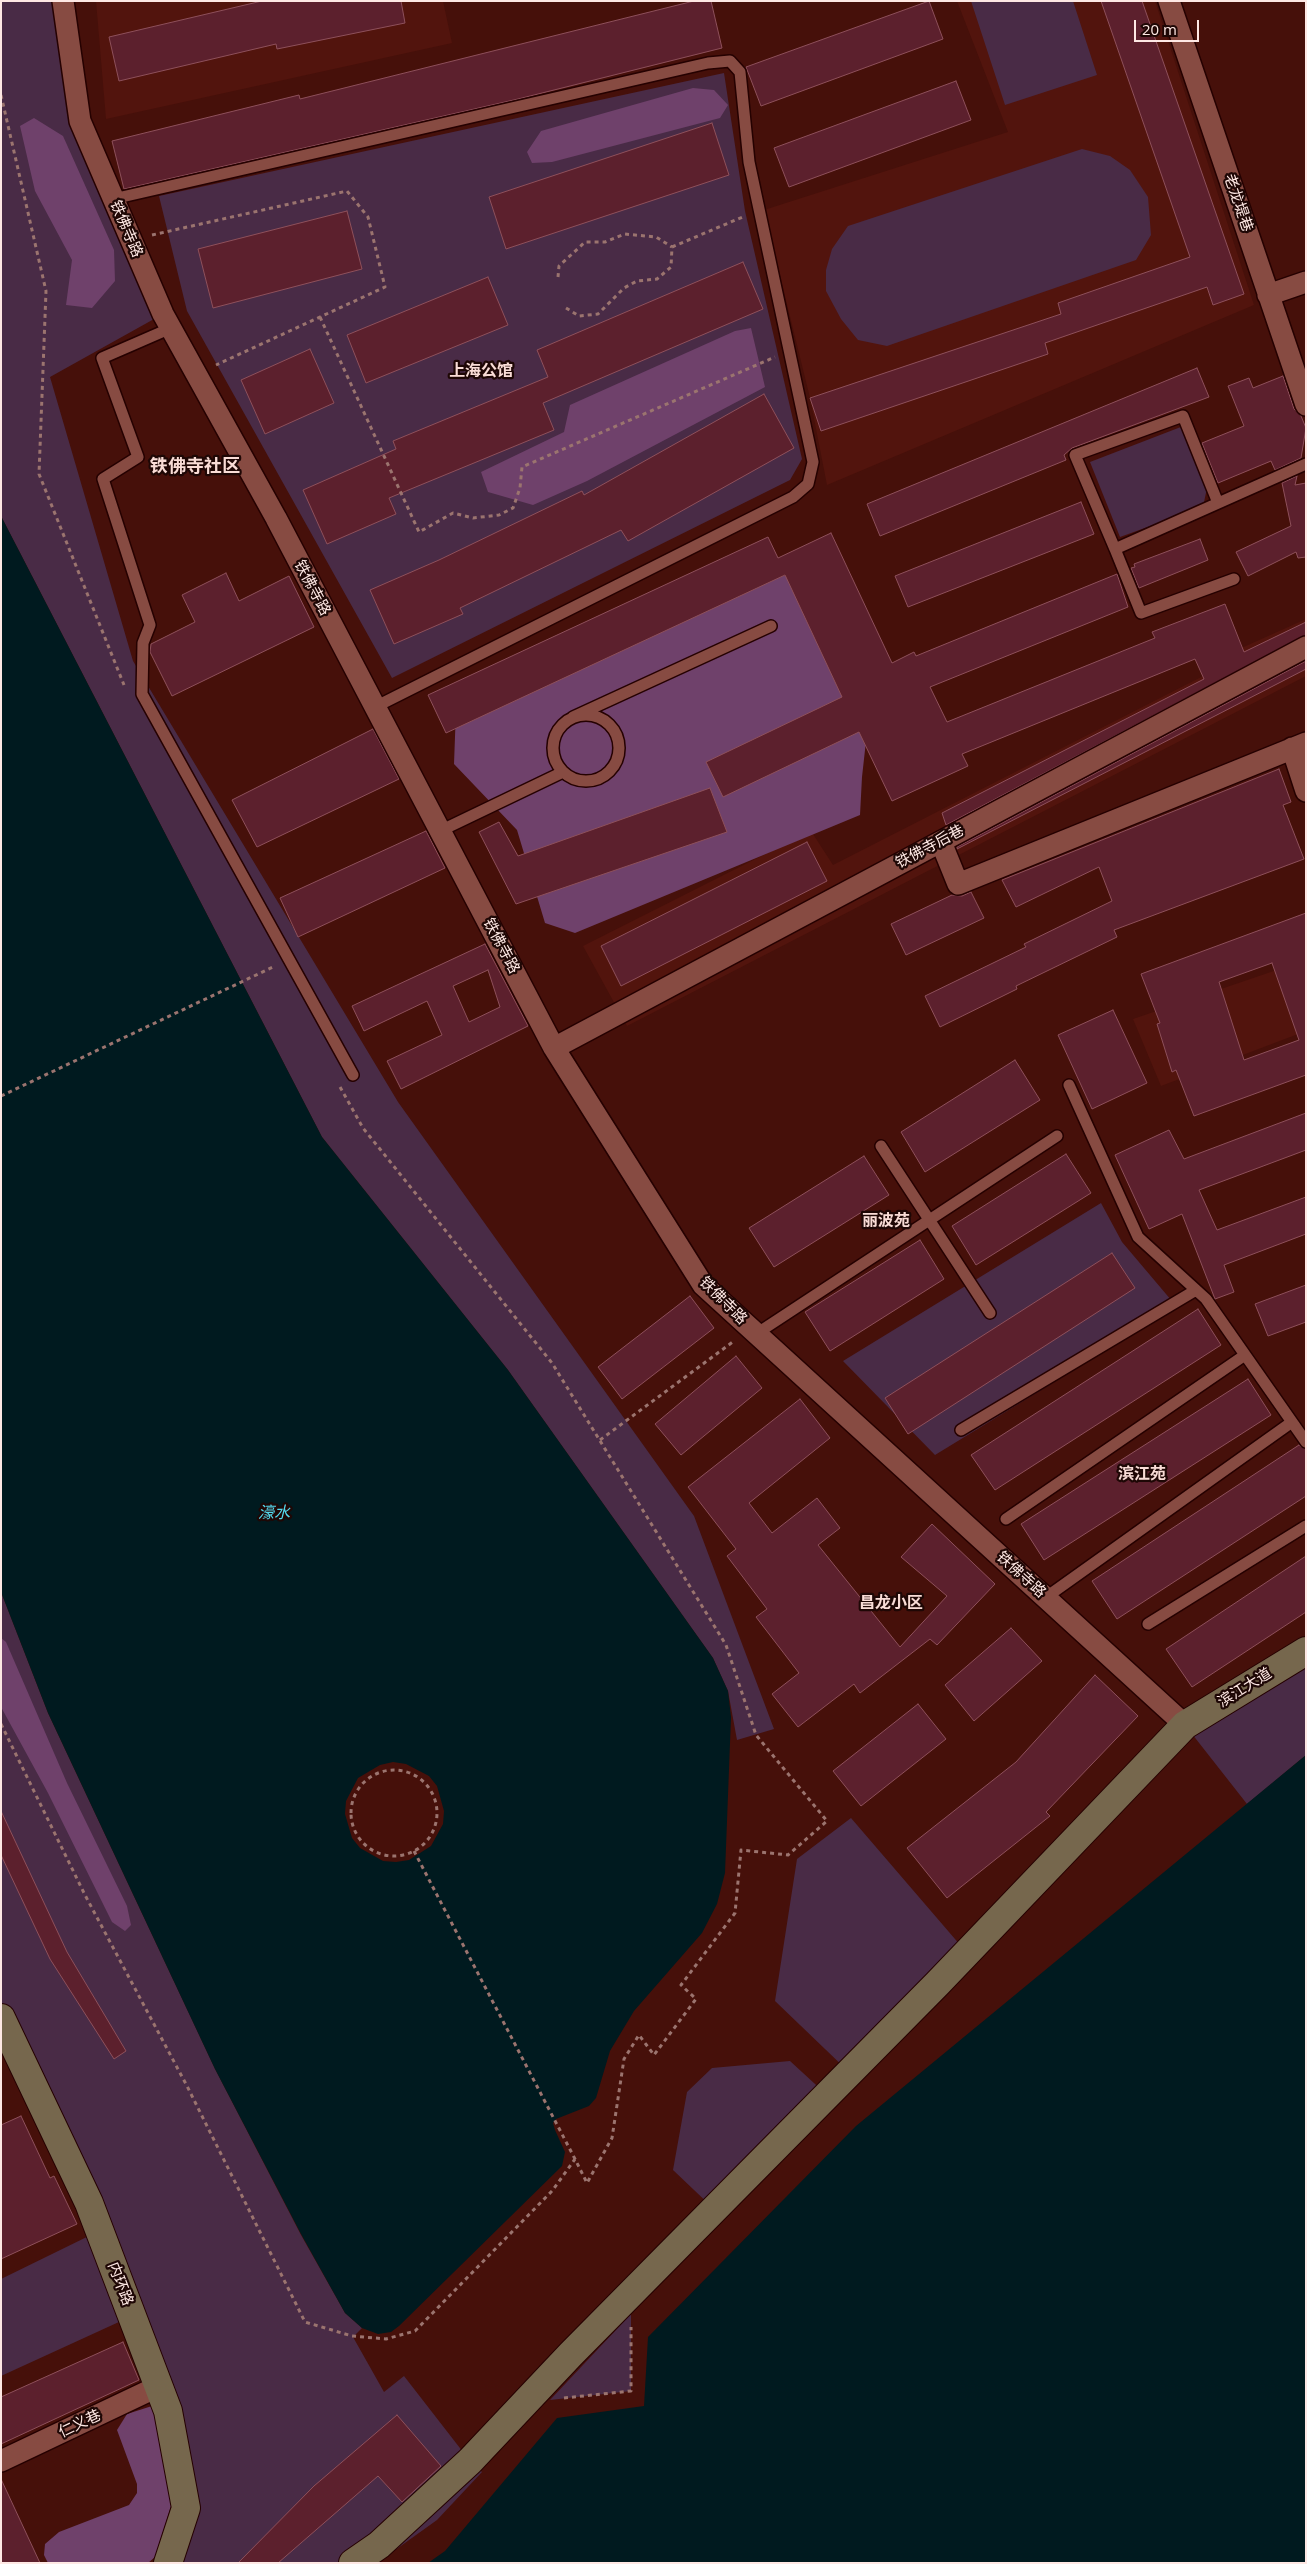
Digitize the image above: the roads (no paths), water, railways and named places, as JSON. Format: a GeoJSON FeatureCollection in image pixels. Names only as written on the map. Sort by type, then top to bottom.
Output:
{"type":"FeatureCollection","features":[{"type":"Feature","properties":{"kind":"street","name":"铁佛寺路"},"geometry":{"type":"LineString","coordinates":[[63,1],[80,121],[171,328],[276,518],[554,1048],[703,1285],[1185,1725]]}},
{"type":"Feature","properties":{"kind":"street","name":"老龙堤巷"},"geometry":{"type":"LineString","coordinates":[[1170,1],[1268,295],[1299,361],[1306,405]]}},
{"type":"Feature","properties":{"kind":"street"},"geometry":{"type":"LineString","coordinates":[[1268,295],[1306,282]]}},
{"type":"Feature","properties":{"kind":"street","name":"铁佛寺后巷"},"geometry":{"type":"LineString","coordinates":[[554,1048],[1306,647]]}},
{"type":"Feature","properties":{"kind":"street"},"geometry":{"type":"LineString","coordinates":[[941,842],[958,884],[1299,746],[1306,791]]}},
{"type":"Feature","properties":{"kind":"street","name":"滨江大道"},"geometry":{"type":"LineString","coordinates":[[353,2563],[379,2545],[470,2460],[571,2354],[930,1991],[1185,1725],[1306,1651]]}},
{"type":"Feature","properties":{"kind":"street","name":"内环路"},"geometry":{"type":"LineString","coordinates":[[1,2018],[9,2055],[89,2203],[168,2411],[186,2508],[168,2563]]}},
{"type":"Feature","properties":{"kind":"street","name":"仁义巷"},"geometry":{"type":"LineString","coordinates":[[1,2461],[159,2386]]}},
{"type":"Feature","properties":{"kind":"lane"},"geometry":{"type":"LineString","coordinates":[[113,199],[708,63],[730,61],[740,72],[749,162],[813,462],[808,484],[793,497],[375,707]]}},
{"type":"Feature","properties":{"kind":"lane"},"geometry":{"type":"LineString","coordinates":[[171,328],[102,358],[138,456],[103,479],[150,625],[143,643],[142,694],[353,1075]]}},
{"type":"Feature","properties":{"kind":"lane"},"geometry":{"type":"LineString","coordinates":[[1218,503],[1183,416],[1076,455],[1140,613],[1234,578]]}},
{"type":"Feature","properties":{"kind":"lane"},"geometry":{"type":"LineString","coordinates":[[1115,549],[1306,464]]}},
{"type":"Feature","properties":{"kind":"lane"},"geometry":{"type":"LineString","coordinates":[[573,717],[583,714],[594,716],[612,727],[618,737],[618,758],[604,776],[594,780],[583,781],[563,772],[553,753],[553,742],[556,732],[563,723],[573,717],[771,626]]}},
{"type":"Feature","properties":{"kind":"lane"},"geometry":{"type":"LineString","coordinates":[[440,831],[563,772]]}},
{"type":"Feature","properties":{"kind":"lane"},"geometry":{"type":"LineString","coordinates":[[1069,1085],[1138,1236],[1206,1299],[1306,1442]]}},
{"type":"Feature","properties":{"kind":"lane"},"geometry":{"type":"LineString","coordinates":[[753,1331],[928,1221],[1057,1136]]}},
{"type":"Feature","properties":{"kind":"lane"},"geometry":{"type":"LineString","coordinates":[[881,1146],[928,1221],[990,1313]]}},
{"type":"Feature","properties":{"kind":"lane"},"geometry":{"type":"LineString","coordinates":[[961,1430],[1196,1290]]}},
{"type":"Feature","properties":{"kind":"lane"},"geometry":{"type":"LineString","coordinates":[[1006,1519],[1245,1355]]}},
{"type":"Feature","properties":{"kind":"lane"},"geometry":{"type":"LineString","coordinates":[[1045,1598],[1292,1422]]}},
{"type":"Feature","properties":{"kind":"lane"},"geometry":{"type":"LineString","coordinates":[[1148,1624],[1306,1526]]}},
{"type":"Feature","properties":{"kind":"water","name":"濠水"},"geometry":{"type":"Polygon","coordinates":[[[1,516],[322,1137],[508,1370],[713,1658],[728,1691],[731,1717],[725,1873],[717,1904],[702,1933],[634,2011],[610,2051],[596,2098],[589,2106],[556,2119],[553,2123],[565,2152],[562,2166],[391,2332],[378,2334],[362,2328],[345,2313],[301,2234],[215,2069],[48,1713],[1,1592],[1,516]],[[393,1762],[380,1765],[358,1778],[346,1801],[345,1814],[352,1838],[360,1848],[383,1861],[409,1860],[431,1846],[443,1824],[444,1811],[437,1786],[429,1776],[406,1764],[393,1762]]]}},
{"type":"Feature","properties":{"kind":"water"},"geometry":{"type":"Polygon","coordinates":[[[1306,1755],[1306,2563],[428,2563],[445,2551],[557,2418],[644,2406],[648,2337],[856,2126],[1306,1755]]]}},
{"type":"Feature","properties":{"kind":"district","name":"上海公馆"},"geometry":{"type":"Point","coordinates":[481,371]}},
{"type":"Feature","properties":{"kind":"district","name":"铁佛寺社区"},"geometry":{"type":"Point","coordinates":[195,467]}},
{"type":"Feature","properties":{"kind":"district","name":"丽波苑"},"geometry":{"type":"Point","coordinates":[886,1221]}},
{"type":"Feature","properties":{"kind":"district","name":"滨江苑"},"geometry":{"type":"Point","coordinates":[1142,1474]}},
{"type":"Feature","properties":{"kind":"district","name":"昌龙小区"},"geometry":{"type":"Point","coordinates":[891,1603]}}]}
